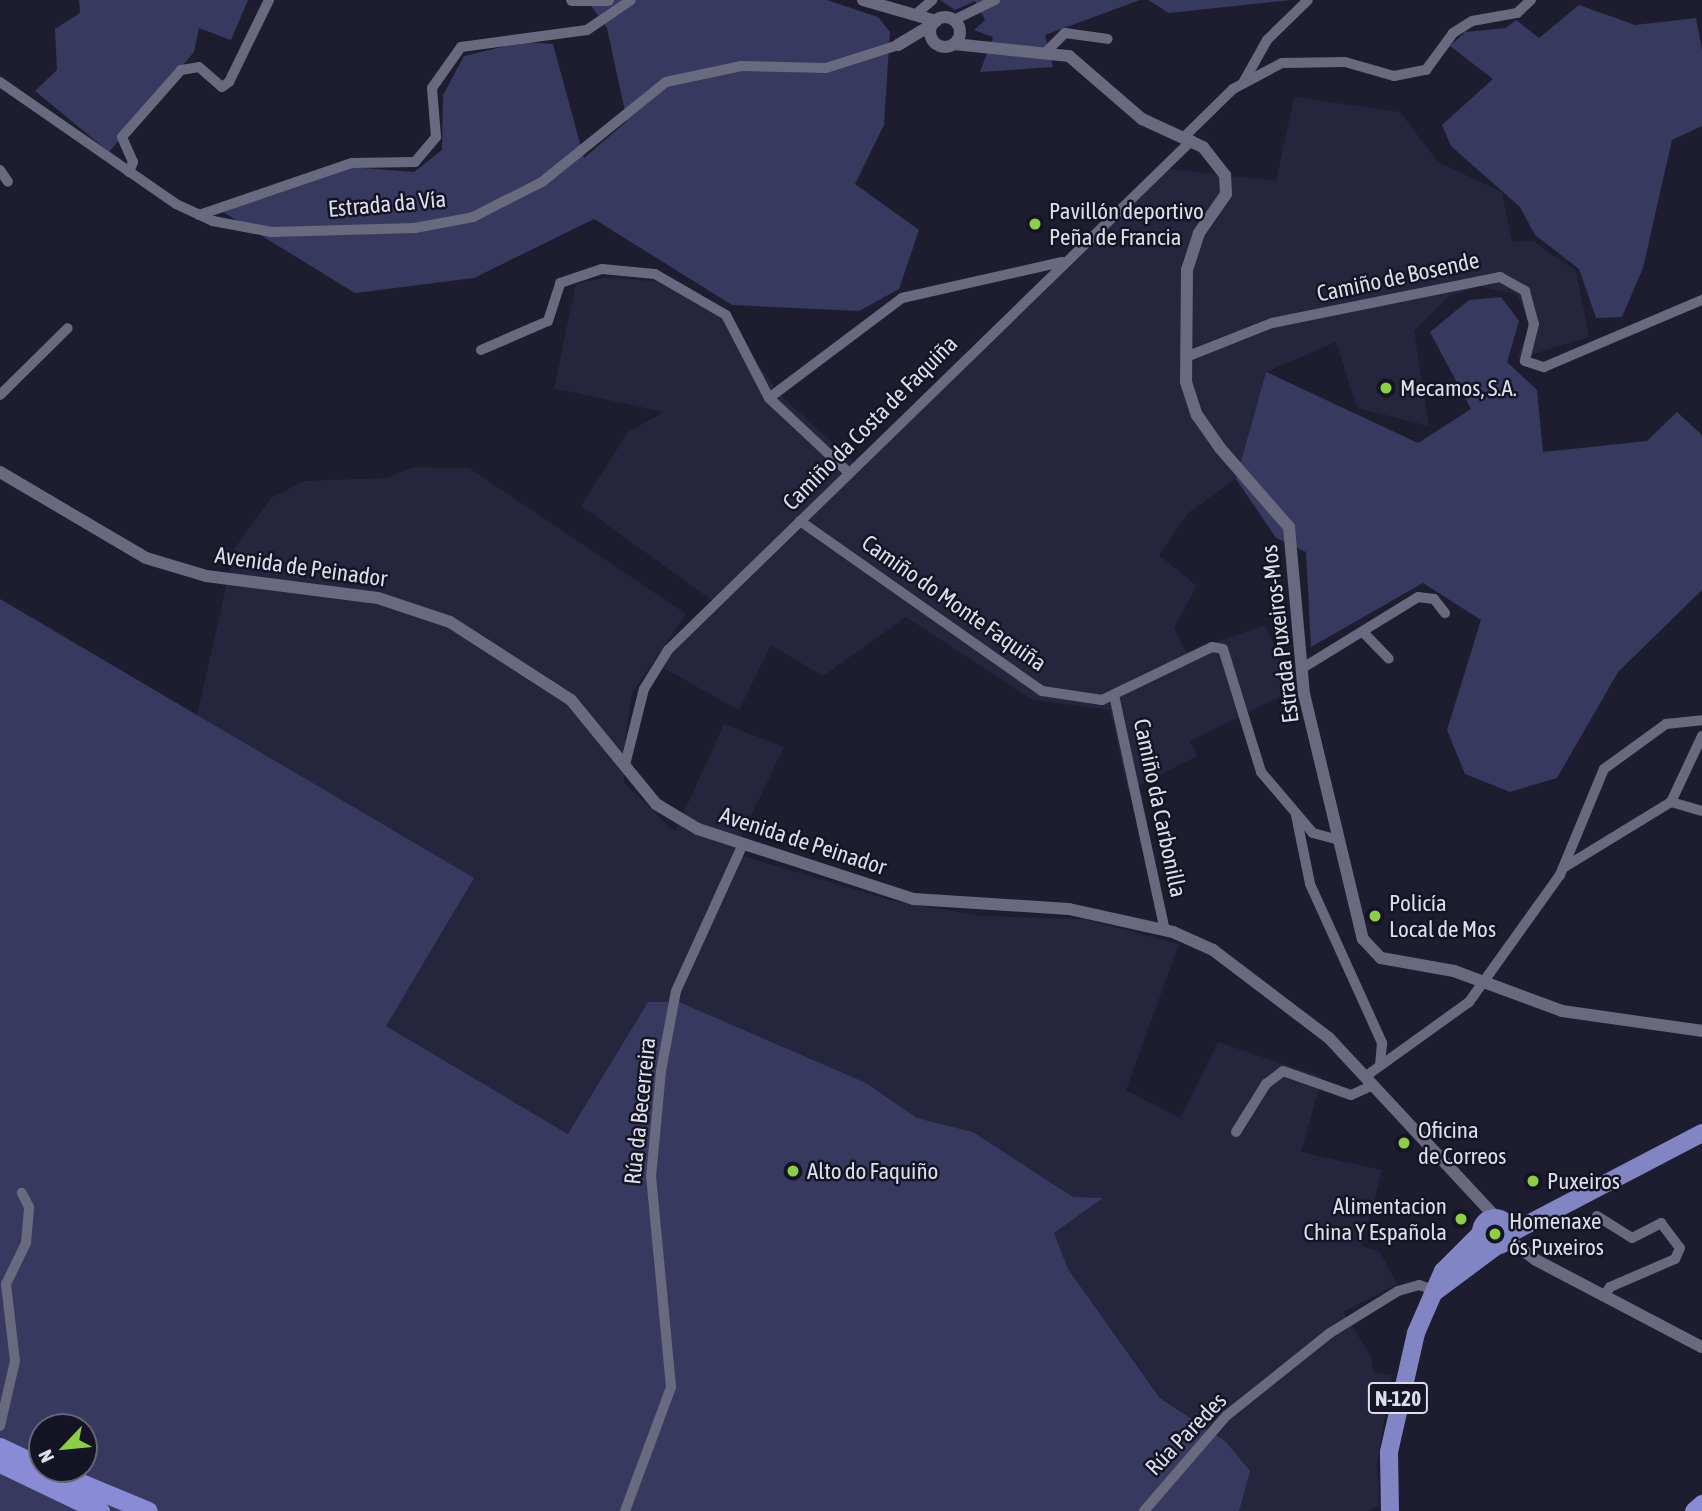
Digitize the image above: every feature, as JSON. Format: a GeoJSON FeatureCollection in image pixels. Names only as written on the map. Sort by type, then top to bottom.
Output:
{"type":"FeatureCollection","features":[{"type":"Feature","properties":{"kind":"highway","name":"N-120"},"geometry":{"type":"LineString","coordinates":[[1391,1511],[1395,1414],[1416,1333],[1443,1271],[1496,1231],[1544,1216],[1702,1133]]}},
{"type":"Feature","properties":{"kind":"highway"},"geometry":{"type":"LineString","coordinates":[[0,1447],[28,1460]]}},
{"type":"Feature","properties":{"kind":"highway"},"geometry":{"type":"LineString","coordinates":[[0,1463],[100,1511]]}},
{"type":"Feature","properties":{"kind":"highway"},"geometry":{"type":"LineString","coordinates":[[81,1483],[148,1511]]}},
{"type":"Feature","properties":{"kind":"highway"},"geometry":{"type":"LineString","coordinates":[[1694,1511],[1702,1504]]}},
{"type":"Feature","properties":{"kind":"street"},"geometry":{"type":"LineString","coordinates":[[129,172],[133,162],[122,137],[181,70],[199,67],[222,87],[229,82],[270,0]]}},
{"type":"Feature","properties":{"kind":"street"},"geometry":{"type":"LineString","coordinates":[[572,0],[608,0]]}},
{"type":"Feature","properties":{"kind":"street"},"geometry":{"type":"LineString","coordinates":[[199,215],[352,163],[415,162],[436,137],[432,89],[461,47],[587,30],[631,0]]}},
{"type":"Feature","properties":{"kind":"street"},"geometry":{"type":"LineString","coordinates":[[863,0],[915,15],[956,32]]}},
{"type":"Feature","properties":{"kind":"street"},"geometry":{"type":"LineString","coordinates":[[915,15],[932,0]]}},
{"type":"Feature","properties":{"kind":"street"},"geometry":{"type":"LineString","coordinates":[[898,45],[933,40],[956,32],[974,12],[995,0]]}},
{"type":"Feature","properties":{"kind":"street"},"geometry":{"type":"LineString","coordinates":[[1243,83],[1267,40],[1308,0]]}},
{"type":"Feature","properties":{"kind":"street"},"geometry":{"type":"LineString","coordinates":[[1243,83],[1282,63],[1345,62],[1394,76],[1426,70],[1453,33],[1472,21],[1517,13],[1531,0]]}},
{"type":"Feature","properties":{"kind":"street"},"geometry":{"type":"LineString","coordinates":[[933,40],[934,22]]}},
{"type":"Feature","properties":{"kind":"street"},"geometry":{"type":"LineString","coordinates":[[898,45],[934,22]]}},
{"type":"Feature","properties":{"kind":"street","name":"Estrada Puxeiros-Mos"},"geometry":{"type":"LineString","coordinates":[[956,32],[978,45],[1047,51],[1087,66],[1142,119],[1188,138],[1218,161],[1228,182],[1221,207],[1192,249],[1185,382],[1197,415],[1289,527],[1301,669],[1336,839],[1356,920],[1371,949],[1392,962],[1482,982],[1588,1018],[1702,1031]]}},
{"type":"Feature","properties":{"kind":"street"},"geometry":{"type":"LineString","coordinates":[[1047,51],[1065,33],[1108,39]]}},
{"type":"Feature","properties":{"kind":"street","name":"Estrada da Vía"},"geometry":{"type":"LineString","coordinates":[[0,82],[129,172],[199,215],[272,232],[415,228],[474,217],[542,182],[666,82],[741,66],[825,68],[898,45]]}},
{"type":"Feature","properties":{"kind":"street","name":"Camiño da Costa de Faquiña"},"geometry":{"type":"LineString","coordinates":[[625,765],[656,663],[847,471],[1243,83]]}},
{"type":"Feature","properties":{"kind":"street"},"geometry":{"type":"LineString","coordinates":[[0,170],[8,182]]}},
{"type":"Feature","properties":{"kind":"street"},"geometry":{"type":"LineString","coordinates":[[769,398],[902,298],[1062,262]]}},
{"type":"Feature","properties":{"kind":"street"},"geometry":{"type":"LineString","coordinates":[[481,350],[548,321],[560,283],[627,268],[677,282],[726,316],[769,398],[847,471]]}},
{"type":"Feature","properties":{"kind":"street","name":"Camiño de Bosende"},"geometry":{"type":"LineString","coordinates":[[1186,357],[1272,323],[1500,277],[1525,291],[1534,324],[1525,361],[1544,367],[1702,300]]}},
{"type":"Feature","properties":{"kind":"street"},"geometry":{"type":"LineString","coordinates":[[0,395],[68,328]]}},
{"type":"Feature","properties":{"kind":"street","name":"Avenida de Peinador"},"geometry":{"type":"LineString","coordinates":[[0,472],[146,558],[206,576],[378,598],[450,622],[571,700],[656,804],[742,846],[914,899],[1069,909],[1165,930],[1213,950],[1265,987],[1370,1080],[1471,1195],[1496,1231],[1524,1254],[1702,1347]]}},
{"type":"Feature","properties":{"kind":"street","name":"Camiño do Monte Faquiña"},"geometry":{"type":"LineString","coordinates":[[800,521],[1019,680],[1054,693],[1102,700],[1212,647],[1223,649],[1261,772],[1313,833],[1336,839]]}},
{"type":"Feature","properties":{"kind":"street"},"geometry":{"type":"LineString","coordinates":[[1301,669],[1418,597],[1434,599],[1445,613]]}},
{"type":"Feature","properties":{"kind":"street"},"geometry":{"type":"LineString","coordinates":[[1363,632],[1389,659]]}},
{"type":"Feature","properties":{"kind":"street","name":"Camiño da Carbonilla"},"geometry":{"type":"LineString","coordinates":[[1114,695],[1165,930]]}},
{"type":"Feature","properties":{"kind":"street"},"geometry":{"type":"LineString","coordinates":[[1236,1132],[1266,1084],[1283,1071],[1351,1094],[1370,1080],[1380,1064],[1454,1015],[1482,982],[1563,869],[1604,769],[1666,724],[1702,720]]}},
{"type":"Feature","properties":{"kind":"street"},"geometry":{"type":"LineString","coordinates":[[1563,869],[1671,802],[1702,736]]}},
{"type":"Feature","properties":{"kind":"street"},"geometry":{"type":"LineString","coordinates":[[1671,802],[1702,811]]}},
{"type":"Feature","properties":{"kind":"street"},"geometry":{"type":"LineString","coordinates":[[1296,815],[1310,884],[1382,1043],[1380,1064]]}},
{"type":"Feature","properties":{"kind":"street","name":"Rúa da Becerreira"},"geometry":{"type":"LineString","coordinates":[[625,1511],[671,1387],[651,1177],[661,1072],[676,991],[742,846]]}},
{"type":"Feature","properties":{"kind":"street"},"geometry":{"type":"LineString","coordinates":[[0,1426],[6,1414],[15,1361],[6,1284],[26,1243],[29,1207],[22,1193]]}},
{"type":"Feature","properties":{"kind":"street"},"geometry":{"type":"LineString","coordinates":[[1597,1216],[1632,1238],[1661,1223],[1680,1248],[1675,1259],[1605,1295]]}},
{"type":"Feature","properties":{"kind":"street","name":"Rúa Paredes"},"geometry":{"type":"LineString","coordinates":[[1144,1511],[1226,1416],[1262,1390],[1330,1333],[1398,1291],[1419,1285],[1436,1292]]}},
{"type":"Feature","properties":{"kind":"shaded area"},"geometry":{"type":"Polygon","coordinates":[[[79,0],[248,0],[231,40],[199,28],[194,52],[109,152],[35,91],[57,70],[55,29],[80,13],[79,0]]]}},
{"type":"Feature","properties":{"kind":"shaded area"},"geometry":{"type":"Polygon","coordinates":[[[587,0],[827,0],[878,17],[890,32],[884,125],[855,184],[919,230],[899,289],[859,311],[732,305],[594,219],[474,278],[355,293],[223,212],[350,167],[414,172],[442,150],[443,95],[464,56],[523,42],[553,44],[584,158],[627,121],[607,28],[587,0]]]}},
{"type":"Feature","properties":{"kind":"shaded area"},"geometry":{"type":"Polygon","coordinates":[[[940,0],[1140,0],[1045,35],[1053,67],[980,72],[993,37],[974,30],[985,20],[975,1],[955,10],[940,0]]]}},
{"type":"Feature","properties":{"kind":"shaded area"},"geometry":{"type":"Polygon","coordinates":[[[1148,0],[1292,0],[1169,13],[1148,0]]]}},
{"type":"Feature","properties":{"kind":"shaded area"},"geometry":{"type":"Polygon","coordinates":[[[1579,5],[1635,25],[1696,18],[1702,50],[1702,126],[1672,140],[1643,268],[1622,317],[1596,318],[1579,269],[1535,235],[1520,207],[1451,146],[1442,125],[1493,79],[1450,46],[1465,32],[1506,28],[1516,20],[1539,38],[1579,5]]]}},
{"type":"Feature","properties":{"kind":"shaded area"},"geometry":{"type":"Polygon","coordinates":[[[1294,97],[1400,112],[1438,162],[1502,192],[1512,242],[1533,241],[1576,271],[1589,337],[1517,359],[1530,325],[1517,294],[1479,286],[1448,297],[1414,331],[1429,426],[1357,408],[1336,342],[1266,372],[1236,479],[1188,513],[1159,555],[1197,586],[1174,627],[1186,653],[1265,625],[1295,689],[1190,741],[1197,756],[1128,791],[1110,710],[1033,700],[906,617],[823,676],[771,645],[739,710],[656,664],[716,603],[581,506],[628,432],[664,412],[554,388],[576,284],[607,277],[671,283],[728,323],[781,396],[860,468],[1169,169],[1276,181],[1294,97]]]}},
{"type":"Feature","properties":{"kind":"shaded area"},"geometry":{"type":"Polygon","coordinates":[[[1501,297],[1519,321],[1507,362],[1537,390],[1543,452],[1647,441],[1677,412],[1702,435],[1702,590],[1618,672],[1557,778],[1510,792],[1465,774],[1447,730],[1481,620],[1423,583],[1311,647],[1306,552],[1276,538],[1236,479],[1266,372],[1418,443],[1471,409],[1430,332],[1469,300],[1501,297]]]}},
{"type":"Feature","properties":{"kind":"shaded area"},"geometry":{"type":"Polygon","coordinates":[[[413,467],[469,468],[686,614],[632,693],[625,740],[624,783],[675,832],[724,724],[784,747],[733,853],[894,901],[983,916],[1083,919],[1179,944],[1126,1090],[1180,1118],[1218,1042],[1322,1077],[1301,1152],[1382,1170],[1362,1246],[1380,1252],[1397,1284],[1343,1312],[1372,1358],[1373,1372],[1392,1375],[1377,1463],[1379,1505],[1368,1511],[1239,1511],[1225,1441],[1161,1398],[1068,1269],[1054,1233],[1102,1199],[1073,1197],[973,1132],[917,1118],[866,1083],[648,1002],[569,1134],[386,1026],[196,720],[235,548],[271,498],[304,481],[387,478],[413,467]]]}},
{"type":"Feature","properties":{"kind":"shaded area"},"geometry":{"type":"Polygon","coordinates":[[[0,599],[474,878],[386,1026],[568,1134],[648,1002],[679,1002],[866,1083],[917,1118],[973,1132],[1073,1197],[1103,1198],[1054,1233],[1068,1269],[1160,1398],[1225,1441],[1250,1471],[1239,1511],[0,1511],[0,599]]]}},
{"type":"Feature","properties":{"kind":"place","name":"Pavillón deportivo Peña de Francia"},"geometry":{"type":"Point","coordinates":[1035,224]}},
{"type":"Feature","properties":{"kind":"place","name":"Mecamos, S.A."},"geometry":{"type":"Point","coordinates":[1386,388]}},
{"type":"Feature","properties":{"kind":"place","name":"Policía Local de Mos"},"geometry":{"type":"Point","coordinates":[1375,916]}},
{"type":"Feature","properties":{"kind":"place","name":"Oficina de Correos"},"geometry":{"type":"Point","coordinates":[1404,1143]}},
{"type":"Feature","properties":{"kind":"place","name":"Alto do Faquiño"},"geometry":{"type":"Point","coordinates":[793,1171]}},
{"type":"Feature","properties":{"kind":"place","name":"Puxeiros"},"geometry":{"type":"Point","coordinates":[1533,1181]}},
{"type":"Feature","properties":{"kind":"place","name":"Alimentacion China Y Española"},"geometry":{"type":"Point","coordinates":[1461,1219]}},
{"type":"Feature","properties":{"kind":"place","name":"Homenaxe ós Puxeiros"},"geometry":{"type":"Point","coordinates":[1495,1234]}}]}
